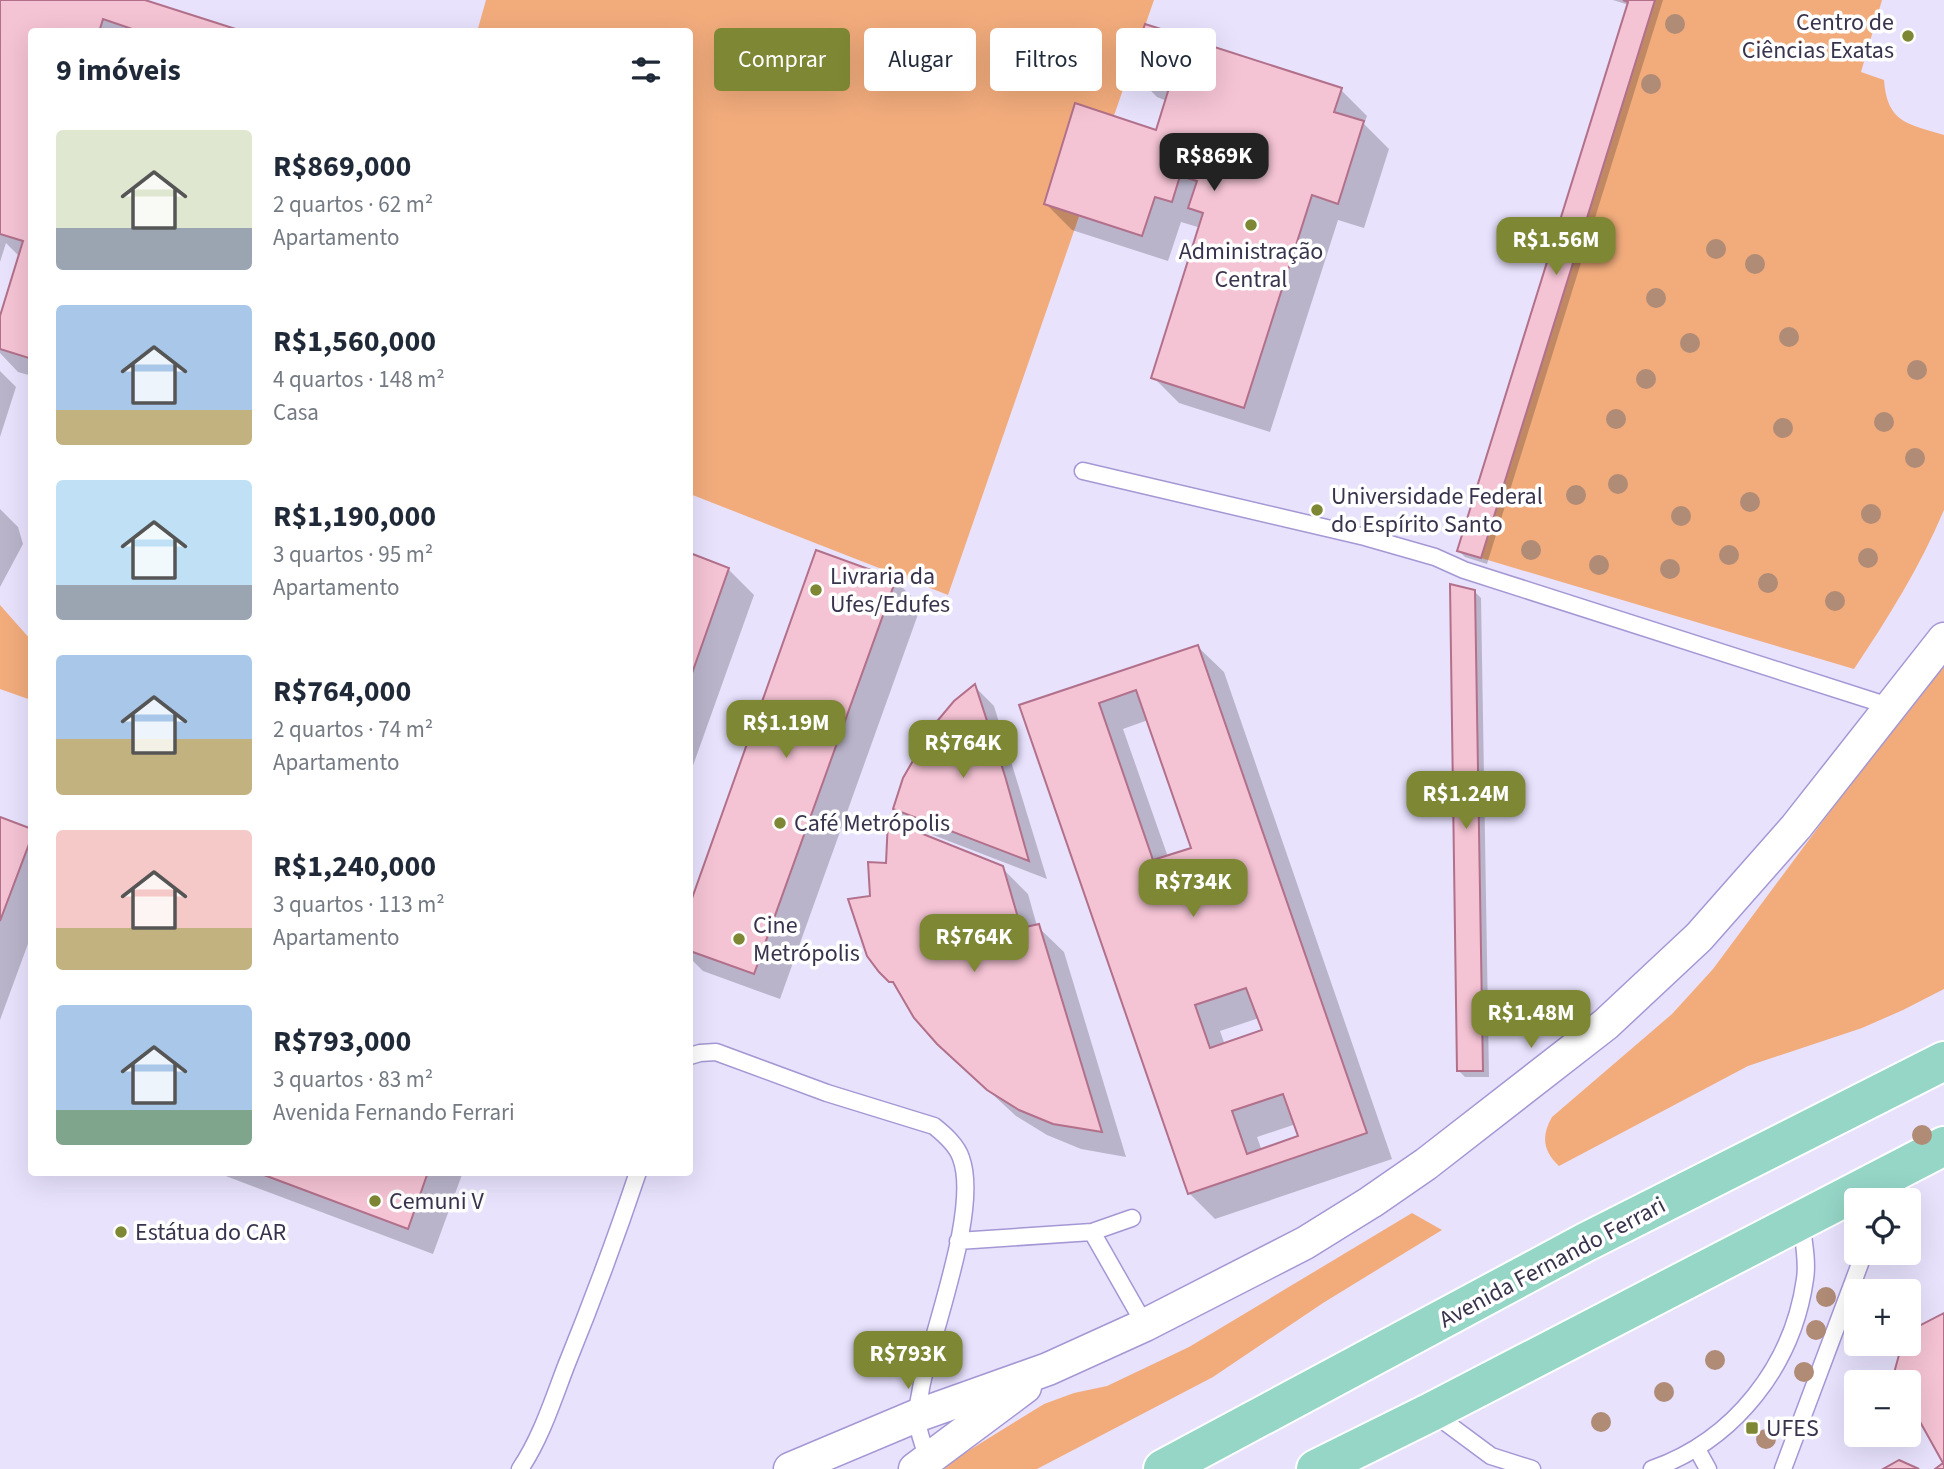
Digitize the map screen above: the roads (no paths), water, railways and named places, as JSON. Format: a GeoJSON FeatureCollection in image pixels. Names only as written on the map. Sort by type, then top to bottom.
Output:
{"type":"FeatureCollection","features":[{"type":"Feature","properties":{"kind":"main road","name":"Avenida Fernando Ferrari"},"geometry":{"type":"LineString","coordinates":[[1163,1469],[1586,1242],[1944,1061]]}},
{"type":"Feature","properties":{"kind":"main road"},"geometry":{"type":"LineString","coordinates":[[1316,1469],[1432,1412],[1801,1219],[1890,1182],[1944,1146]]}},
{"type":"Feature","properties":{"kind":"street"},"geometry":{"type":"LineString","coordinates":[[790,1469],[916,1416],[1048,1369],[1145,1325],[1304,1243],[1371,1202],[1458,1139],[1606,1024],[1658,976],[1736,897],[1796,827],[1943,639]]}},
{"type":"Feature","properties":{"kind":"street"},"geometry":{"type":"LineString","coordinates":[[922,1465],[1048,1369]]}},
{"type":"Feature","properties":{"kind":"lane"},"geometry":{"type":"LineString","coordinates":[[1083,471],[1366,537],[1435,557],[1464,570],[1892,707]]}},
{"type":"Feature","properties":{"kind":"lane"},"geometry":{"type":"LineString","coordinates":[[693,1055],[716,1052],[827,1093],[934,1126],[948,1138],[961,1157],[965,1202],[958,1241],[926,1360],[916,1416],[922,1465]]}},
{"type":"Feature","properties":{"kind":"lane"},"geometry":{"type":"LineString","coordinates":[[520,1469],[552,1402],[605,1267],[637,1176]]}},
{"type":"Feature","properties":{"kind":"lane"},"geometry":{"type":"LineString","coordinates":[[958,1241],[1092,1232],[1132,1218]]}},
{"type":"Feature","properties":{"kind":"lane"},"geometry":{"type":"LineString","coordinates":[[1652,1469],[1697,1449],[1734,1420],[1764,1384],[1793,1334],[1805,1277],[1801,1219]]}},
{"type":"Feature","properties":{"kind":"lane"},"geometry":{"type":"LineString","coordinates":[[1092,1232],[1145,1325]]}},
{"type":"Feature","properties":{"kind":"lane"},"geometry":{"type":"LineString","coordinates":[[1783,1469],[1860,1265]]}},
{"type":"Feature","properties":{"kind":"lane"},"geometry":{"type":"LineString","coordinates":[[1432,1412],[1490,1456],[1532,1469]]}},
{"type":"Feature","properties":{"kind":"lane"},"geometry":{"type":"LineString","coordinates":[[1697,1449],[1708,1469]]}},
{"type":"Feature","properties":{"kind":"place","name":"Centro de Ciências Exatas"},"geometry":{"type":"Point","coordinates":[1908,36]}},
{"type":"Feature","properties":{"kind":"place","name":"Administração Central"},"geometry":{"type":"Point","coordinates":[1251,225]}},
{"type":"Feature","properties":{"kind":"place","name":"Universidade Federal do Espírito Santo"},"geometry":{"type":"Point","coordinates":[1317,510]}},
{"type":"Feature","properties":{"kind":"place","name":"Livraria da Ufes/Edufes"},"geometry":{"type":"Point","coordinates":[816,590]}},
{"type":"Feature","properties":{"kind":"place","name":"Café Metrópolis"},"geometry":{"type":"Point","coordinates":[780,823]}},
{"type":"Feature","properties":{"kind":"place","name":"Cine Metrópolis"},"geometry":{"type":"Point","coordinates":[739,939]}},
{"type":"Feature","properties":{"kind":"place","name":"Cemuni V"},"geometry":{"type":"Point","coordinates":[375,1201]}},
{"type":"Feature","properties":{"kind":"place","name":"Estátua do CAR"},"geometry":{"type":"Point","coordinates":[121,1232]}},
{"type":"Feature","properties":{"kind":"place","name":"UFES"},"geometry":{"type":"Point","coordinates":[1752,1428]}}]}
